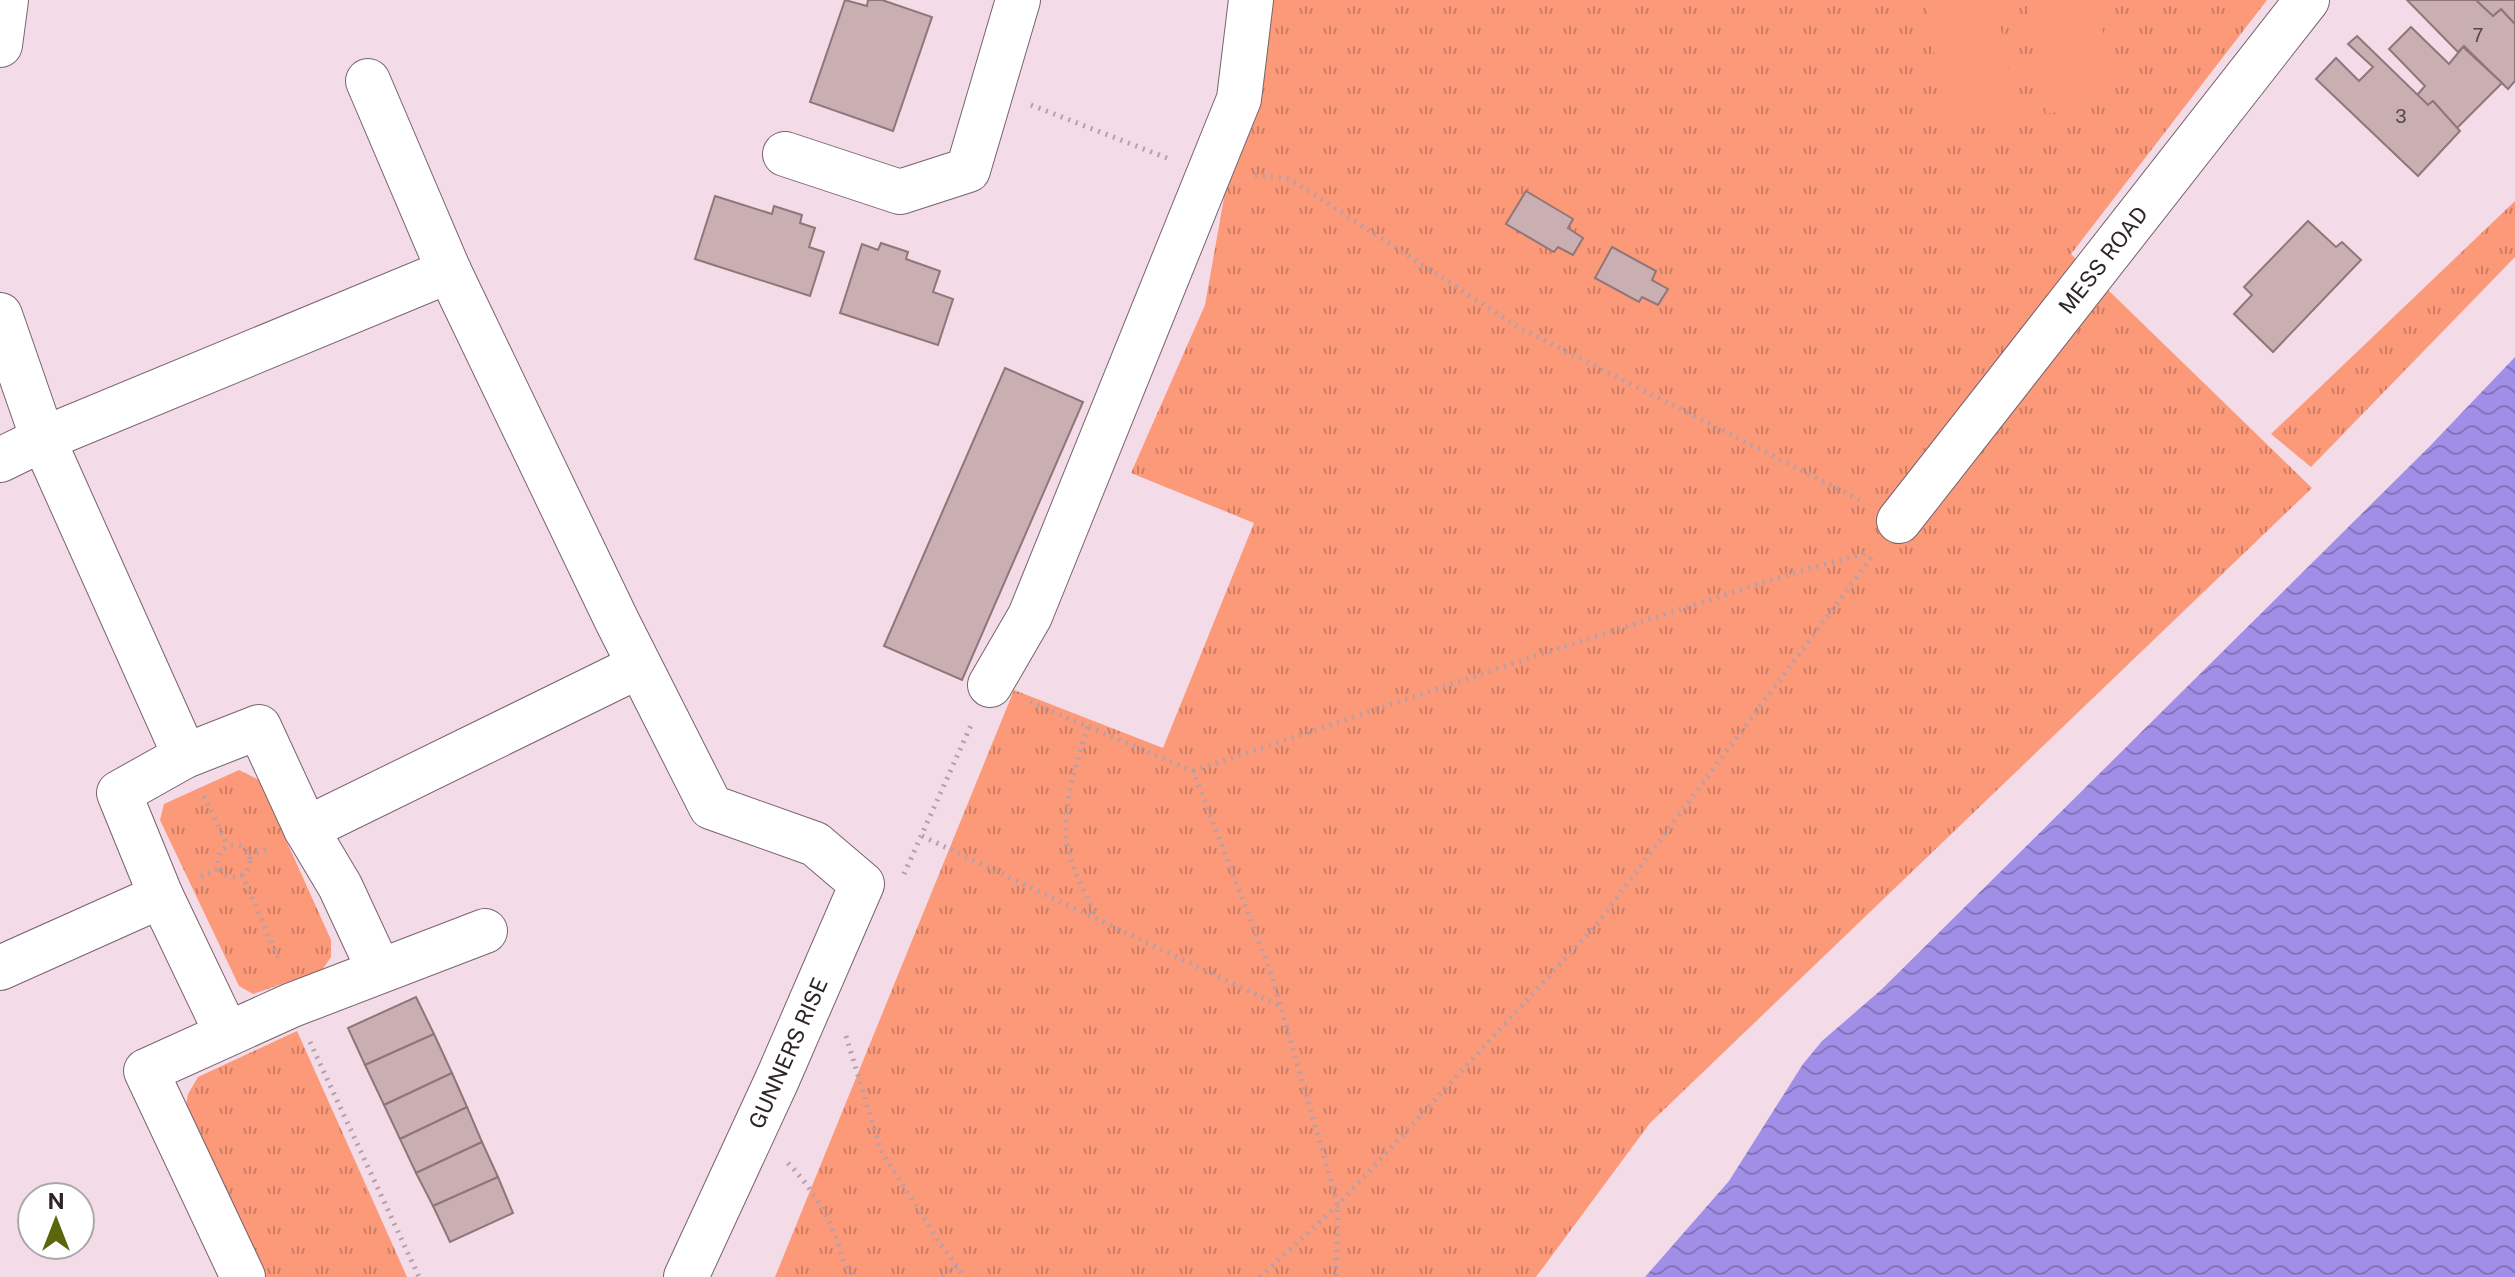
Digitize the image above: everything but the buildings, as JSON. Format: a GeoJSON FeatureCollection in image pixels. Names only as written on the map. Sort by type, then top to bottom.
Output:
{"type":"FeatureCollection","features":[{"type":"Feature","properties":{"kind":"street"},"geometry":{"type":"LineString","coordinates":[[0,45],[6,0]]}},
{"type":"Feature","properties":{"kind":"street"},"geometry":{"type":"LineString","coordinates":[[785,154],[900,192],[968,170],[1018,0]]}},
{"type":"Feature","properties":{"kind":"street"},"geometry":{"type":"LineString","coordinates":[[990,685],[1030,616],[1239,99],[1251,0]]}},
{"type":"Feature","properties":{"kind":"street","name":"MESS ROAD"},"geometry":{"type":"LineString","coordinates":[[1888,536],[2307,0]]}},
{"type":"Feature","properties":{"kind":"street"},"geometry":{"type":"LineString","coordinates":[[306,829],[639,666],[449,271],[368,81]]}},
{"type":"Feature","properties":{"kind":"street"},"geometry":{"type":"LineString","coordinates":[[0,460],[43,439],[449,271]]}},
{"type":"Feature","properties":{"kind":"street"},"geometry":{"type":"LineString","coordinates":[[0,315],[43,439],[185,756]]}},
{"type":"Feature","properties":{"kind":"street","name":"GUNNERS RISE"},"geometry":{"type":"LineString","coordinates":[[639,666],[711,807],[815,844],[862,884],[777,1080],[686,1277]]}},
{"type":"Feature","properties":{"kind":"street"},"geometry":{"type":"LineString","coordinates":[[227,1034],[161,896],[119,793],[185,756],[259,727],[306,829],[340,886],[379,970]]}},
{"type":"Feature","properties":{"kind":"street"},"geometry":{"type":"LineString","coordinates":[[0,968],[161,896]]}},
{"type":"Feature","properties":{"kind":"street"},"geometry":{"type":"LineString","coordinates":[[243,1277],[146,1071],[295,1004],[485,931]]}},
{"type":"Feature","properties":{"kind":"path"},"geometry":{"type":"LineString","coordinates":[[992,89],[1188,166],[1290,179],[1518,327],[1888,536]]}},
{"type":"Feature","properties":{"kind":"path"},"geometry":{"type":"LineString","coordinates":[[990,685],[1193,771],[1790,574],[1888,536]]}},
{"type":"Feature","properties":{"kind":"path"},"geometry":{"type":"LineString","coordinates":[[1260,1277],[1338,1205],[1598,923],[1888,536]]}},
{"type":"Feature","properties":{"kind":"path"},"geometry":{"type":"LineString","coordinates":[[1088,727],[1070,795],[1066,838],[1074,866],[1097,919]]}},
{"type":"Feature","properties":{"kind":"path"},"geometry":{"type":"LineString","coordinates":[[185,756],[228,846]]}},
{"type":"Feature","properties":{"kind":"path"},"geometry":{"type":"LineString","coordinates":[[1193,771],[1270,970],[1338,1205],[1336,1277]]}},
{"type":"Feature","properties":{"kind":"path"},"geometry":{"type":"LineString","coordinates":[[922,836],[1280,1006]]}},
{"type":"Feature","properties":{"kind":"path"},"geometry":{"type":"LineString","coordinates":[[238,845],[247,851],[250,862],[242,875],[227,875],[219,868],[217,858],[228,846],[238,845]]}},
{"type":"Feature","properties":{"kind":"path"},"geometry":{"type":"LineString","coordinates":[[242,875],[295,1004],[419,1277]]}},
{"type":"Feature","properties":{"kind":"path"},"geometry":{"type":"LineString","coordinates":[[845,1032],[881,1151],[965,1277]]}},
{"type":"Feature","properties":{"kind":"path"},"geometry":{"type":"LineString","coordinates":[[788,1162],[811,1187],[836,1238],[843,1263],[855,1277]]}},
{"type":"Feature","properties":{"kind":"path"},"geometry":{"type":"LineString","coordinates":[[942,1277],[957,1266]]}},
{"type":"Feature","properties":{"kind":"green space"},"geometry":{"type":"Polygon","coordinates":[[[1259,0],[2267,0],[2071,254],[2312,488],[1650,1123],[1536,1277],[775,1277],[1014,690],[1163,748],[1254,523],[1131,473],[1205,305],[1259,0]]]}},
{"type":"Feature","properties":{"kind":"green space"},"geometry":{"type":"Polygon","coordinates":[[[1925,0],[1996,0],[2017,118],[1948,130],[1925,0]]]}},
{"type":"Feature","properties":{"kind":"green space"},"geometry":{"type":"Polygon","coordinates":[[[2026,0],[2097,0],[2116,102],[2046,114],[2026,0]]]}},
{"type":"Feature","properties":{"kind":"green space"},"geometry":{"type":"Polygon","coordinates":[[[2515,201],[2515,257],[2311,467],[2271,434],[2515,201]]]}},
{"type":"Feature","properties":{"kind":"green space"},"geometry":{"type":"Polygon","coordinates":[[[239,770],[259,780],[331,940],[331,957],[322,970],[253,994],[239,986],[160,820],[164,804],[239,770]]]}},
{"type":"Feature","properties":{"kind":"green space"},"geometry":{"type":"Polygon","coordinates":[[[297,1031],[407,1277],[263,1277],[185,1110],[188,1094],[198,1077],[297,1031]]]}},
{"type":"Feature","properties":{"kind":"water"},"geometry":{"type":"Polygon","coordinates":[[[2515,357],[2515,1277],[1645,1277],[1729,1181],[1803,1064],[1822,1041],[1881,990],[2430,446],[2515,357]]]}}]}
